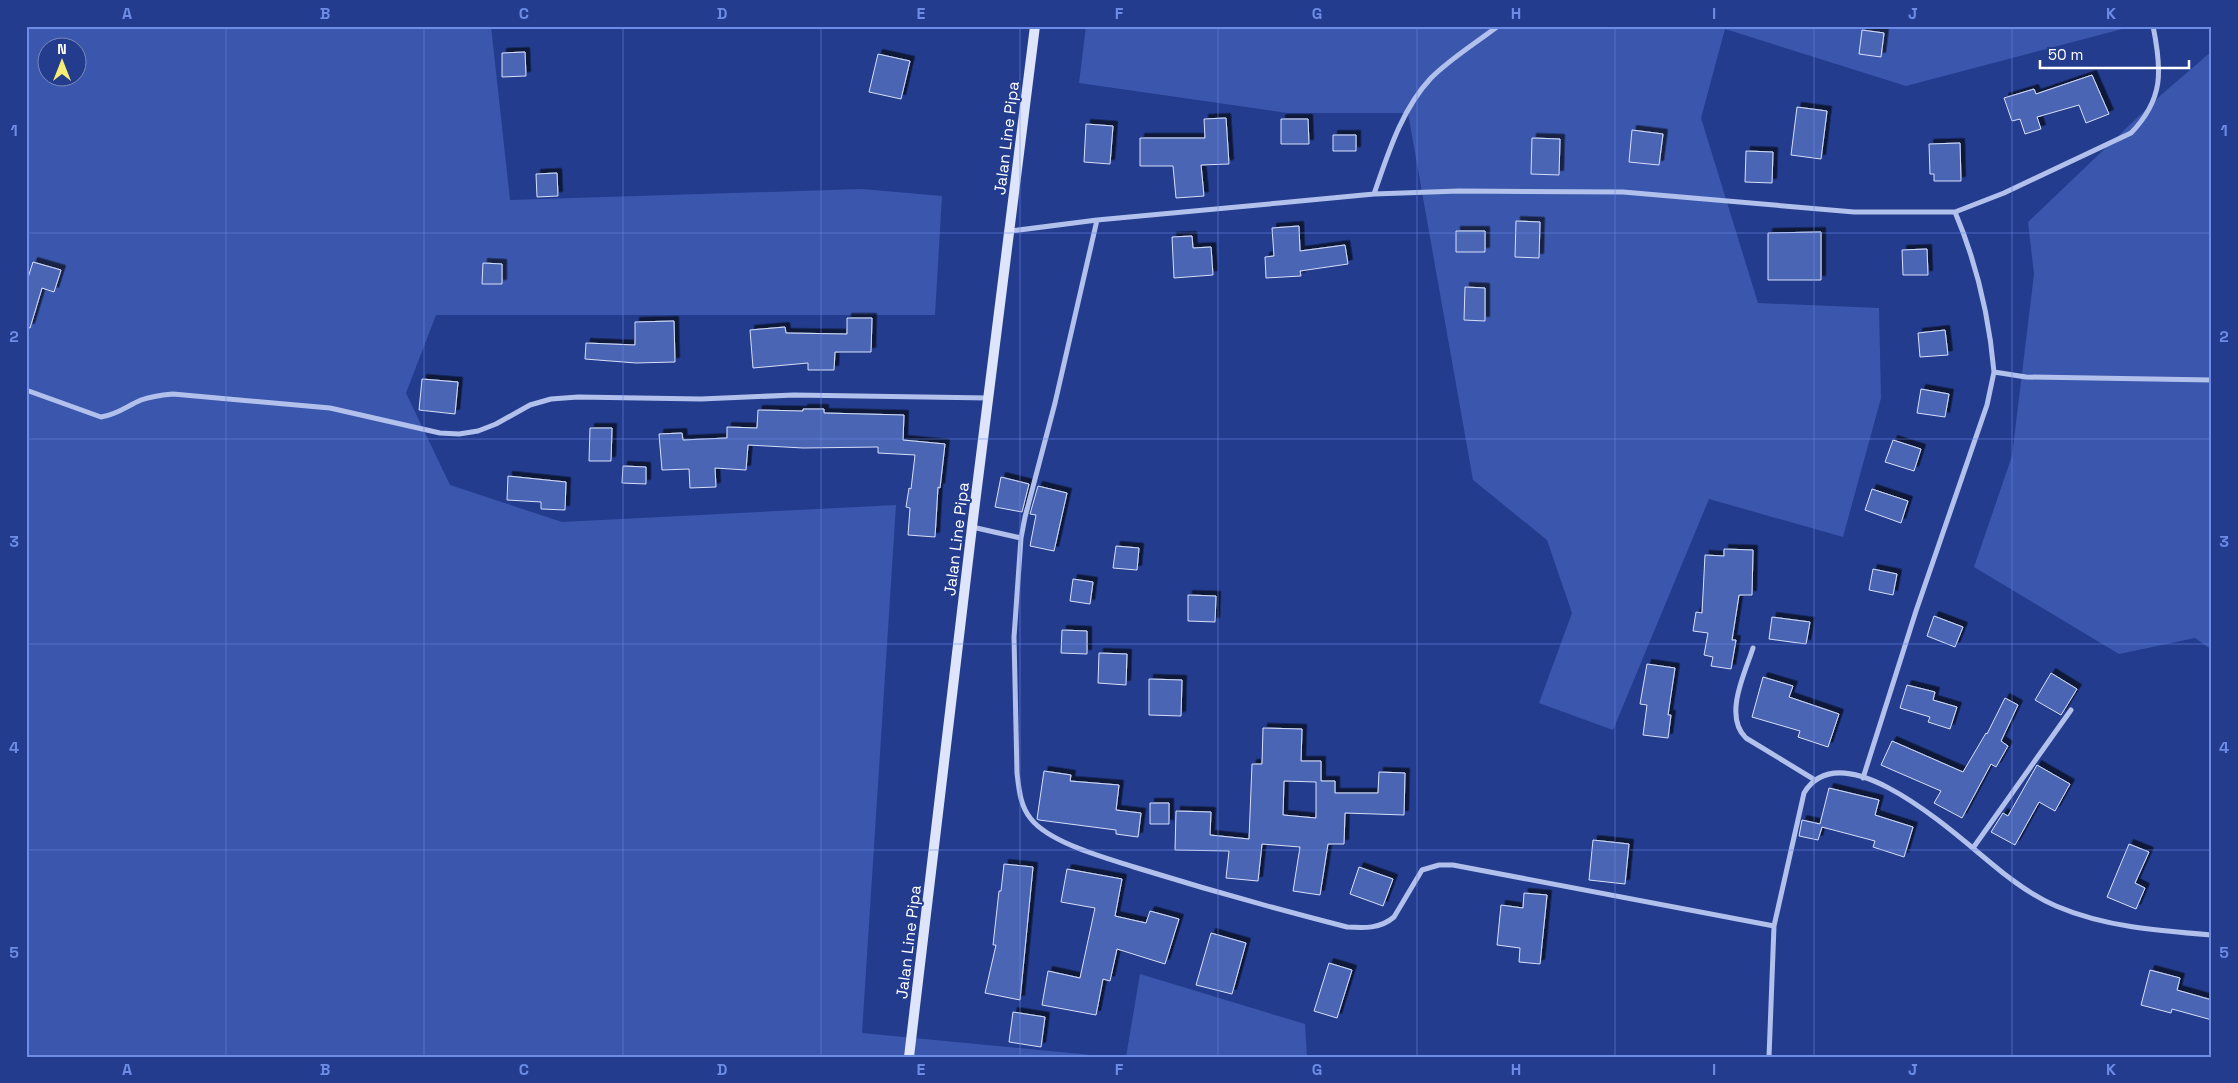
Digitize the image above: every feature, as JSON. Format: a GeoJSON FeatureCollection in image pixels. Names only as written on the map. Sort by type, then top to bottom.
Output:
{"type":"FeatureCollection","features":[{"type":"Feature","properties":{"kind":"main road","name":"Jalan Line Pipa"},"geometry":{"type":"LineString","coordinates":[[909,1057],[972,527],[1035,26]]}},
{"type":"Feature","properties":{"kind":"street"},"geometry":{"type":"LineString","coordinates":[[1374,194],[1399,127],[1417,97],[1444,67],[1498,26]]}},
{"type":"Feature","properties":{"kind":"street"},"geometry":{"type":"LineString","coordinates":[[1010,231],[1097,220],[1374,194],[1576,190],[1623,192],[1854,212],[1955,212],[2004,193],[2131,133],[2145,119],[2154,103],[2158,86],[2159,67],[2153,26]]}},
{"type":"Feature","properties":{"kind":"street"},"geometry":{"type":"LineString","coordinates":[[1863,778],[1916,611],[1987,405],[1994,372],[1985,301],[1977,270],[1955,212]]}},
{"type":"Feature","properties":{"kind":"street"},"geometry":{"type":"LineString","coordinates":[[1097,220],[1077,312],[1021,538],[1017,589],[1014,685],[1019,792],[1024,809],[1032,821],[1080,849],[1169,878],[1347,927],[1367,928],[1387,923],[1394,917],[1422,870],[1439,865],[1453,865],[1774,926]]}},
{"type":"Feature","properties":{"kind":"street"},"geometry":{"type":"LineString","coordinates":[[1994,372],[2035,377],[2212,380]]}},
{"type":"Feature","properties":{"kind":"street"},"geometry":{"type":"LineString","coordinates":[[26,390],[101,417],[113,415],[140,400],[173,394],[330,408],[440,433],[459,434],[478,432],[530,405],[551,399],[578,397],[683,399],[794,395],[989,398]]}},
{"type":"Feature","properties":{"kind":"street"},"geometry":{"type":"LineString","coordinates":[[972,527],[1021,538]]}},
{"type":"Feature","properties":{"kind":"street"},"geometry":{"type":"LineString","coordinates":[[1753,648],[1736,709],[1738,728],[1746,738],[1815,780]]}},
{"type":"Feature","properties":{"kind":"street"},"geometry":{"type":"LineString","coordinates":[[1973,848],[2071,710]]}},
{"type":"Feature","properties":{"kind":"street"},"geometry":{"type":"LineString","coordinates":[[1769,1057],[1774,926],[1799,810],[1804,793],[1815,780],[1838,772],[1863,778],[1907,799],[1950,827],[1973,848],[2030,891],[2068,911],[2109,923],[2212,935]]}},
{"type":"Feature","properties":{"kind":"shaded area"},"geometry":{"type":"Polygon","coordinates":[[[26,26],[491,26],[510,200],[862,189],[942,196],[935,315],[436,315],[406,393],[450,485],[562,522],[896,505],[862,1033],[1112,1057],[26,1057],[26,26]]]}},
{"type":"Feature","properties":{"kind":"shaded area"},"geometry":{"type":"Polygon","coordinates":[[[1086,26],[2126,26],[2126,28],[1906,86],[1725,29],[1701,118],[1758,303],[1879,308],[1881,398],[1843,537],[1709,499],[1613,730],[1539,703],[1572,613],[1547,540],[1473,480],[1408,113],[1287,113],[1079,83],[1086,26]]]}},
{"type":"Feature","properties":{"kind":"shaded area"},"geometry":{"type":"Polygon","coordinates":[[[2212,51],[2212,650],[2195,638],[2119,654],[1974,567],[2012,456],[2034,274],[2028,222],[2161,95],[2212,51]]]}},
{"type":"Feature","properties":{"kind":"shaded area"},"geometry":{"type":"Polygon","coordinates":[[[1140,974],[1305,1024],[1307,1057],[1126,1057],[1140,974]]]}},
{"type":"Feature","properties":{"kind":"building"},"geometry":{"type":"Polygon","coordinates":[[[1862,30],[1884,33],[1881,57],[1859,54],[1862,30]]]}},
{"type":"Feature","properties":{"kind":"building"},"geometry":{"type":"Polygon","coordinates":[[[525,52],[526,76],[502,77],[502,53],[525,52]]]}},
{"type":"Feature","properties":{"kind":"building"},"geometry":{"type":"Polygon","coordinates":[[[878,54],[910,61],[901,99],[869,92],[878,54]]]}},
{"type":"Feature","properties":{"kind":"building"},"geometry":{"type":"Polygon","coordinates":[[[2092,75],[2109,114],[2086,123],[2079,105],[2037,117],[2041,129],[2025,134],[2020,119],[2012,121],[2004,98],[2034,89],[2036,94],[2092,75]]]}},
{"type":"Feature","properties":{"kind":"building"},"geometry":{"type":"Polygon","coordinates":[[[1797,107],[1827,111],[1821,159],[1791,155],[1797,107]]]}},
{"type":"Feature","properties":{"kind":"building"},"geometry":{"type":"Polygon","coordinates":[[[1226,118],[1229,164],[1201,165],[1204,196],[1176,198],[1173,166],[1140,166],[1140,138],[1205,138],[1204,119],[1226,118]]]}},
{"type":"Feature","properties":{"kind":"building"},"geometry":{"type":"Polygon","coordinates":[[[1281,119],[1308,119],[1309,144],[1281,144],[1281,119]]]}},
{"type":"Feature","properties":{"kind":"building"},"geometry":{"type":"Polygon","coordinates":[[[1086,124],[1113,126],[1110,164],[1084,162],[1086,124]]]}},
{"type":"Feature","properties":{"kind":"building"},"geometry":{"type":"Polygon","coordinates":[[[1632,130],[1663,134],[1659,165],[1629,162],[1632,130]]]}},
{"type":"Feature","properties":{"kind":"building"},"geometry":{"type":"Polygon","coordinates":[[[1333,135],[1356,135],[1356,151],[1333,151],[1333,135]]]}},
{"type":"Feature","properties":{"kind":"building"},"geometry":{"type":"Polygon","coordinates":[[[1532,138],[1560,139],[1559,175],[1531,174],[1532,138]]]}},
{"type":"Feature","properties":{"kind":"building"},"geometry":{"type":"Polygon","coordinates":[[[1960,143],[1961,181],[1934,181],[1934,174],[1930,174],[1929,144],[1960,143]]]}},
{"type":"Feature","properties":{"kind":"building"},"geometry":{"type":"Polygon","coordinates":[[[1746,151],[1773,152],[1772,183],[1745,182],[1746,151]]]}},
{"type":"Feature","properties":{"kind":"building"},"geometry":{"type":"Polygon","coordinates":[[[557,173],[558,196],[537,197],[536,174],[557,173]]]}},
{"type":"Feature","properties":{"kind":"building"},"geometry":{"type":"Polygon","coordinates":[[[1516,221],[1540,222],[1539,258],[1515,257],[1516,221]]]}},
{"type":"Feature","properties":{"kind":"building"},"geometry":{"type":"Polygon","coordinates":[[[1299,226],[1300,251],[1345,245],[1348,264],[1300,271],[1301,276],[1266,278],[1265,257],[1274,256],[1272,228],[1299,226]]]}},
{"type":"Feature","properties":{"kind":"building"},"geometry":{"type":"Polygon","coordinates":[[[1456,231],[1485,231],[1485,252],[1456,252],[1456,231]]]}},
{"type":"Feature","properties":{"kind":"building"},"geometry":{"type":"Polygon","coordinates":[[[1821,232],[1821,280],[1768,280],[1768,233],[1821,232]]]}},
{"type":"Feature","properties":{"kind":"building"},"geometry":{"type":"Polygon","coordinates":[[[1192,236],[1193,248],[1211,247],[1213,275],[1174,278],[1172,237],[1192,236]]]}},
{"type":"Feature","properties":{"kind":"building"},"geometry":{"type":"Polygon","coordinates":[[[1927,249],[1928,275],[1903,275],[1902,250],[1927,249]]]}},
{"type":"Feature","properties":{"kind":"building"},"geometry":{"type":"Polygon","coordinates":[[[33,262],[61,270],[54,292],[42,288],[30,328],[26,327],[26,284],[33,262]]]}},
{"type":"Feature","properties":{"kind":"building"},"geometry":{"type":"Polygon","coordinates":[[[483,263],[502,264],[502,284],[482,284],[483,263]]]}},
{"type":"Feature","properties":{"kind":"building"},"geometry":{"type":"Polygon","coordinates":[[[1465,287],[1485,288],[1485,321],[1464,320],[1465,287]]]}},
{"type":"Feature","properties":{"kind":"building"},"geometry":{"type":"Polygon","coordinates":[[[847,318],[872,318],[871,352],[835,352],[834,370],[808,370],[808,363],[753,368],[750,330],[785,327],[786,333],[847,334],[847,318]]]}},
{"type":"Feature","properties":{"kind":"building"},"geometry":{"type":"Polygon","coordinates":[[[674,321],[675,362],[636,363],[585,359],[586,343],[635,345],[635,322],[674,321]]]}},
{"type":"Feature","properties":{"kind":"building"},"geometry":{"type":"Polygon","coordinates":[[[1945,330],[1948,355],[1920,357],[1918,333],[1945,330]]]}},
{"type":"Feature","properties":{"kind":"building"},"geometry":{"type":"Polygon","coordinates":[[[422,379],[458,382],[455,414],[419,410],[422,379]]]}},
{"type":"Feature","properties":{"kind":"building"},"geometry":{"type":"Polygon","coordinates":[[[1921,389],[1949,394],[1945,417],[1917,413],[1921,389]]]}},
{"type":"Feature","properties":{"kind":"building"},"geometry":{"type":"Polygon","coordinates":[[[803,409],[824,409],[824,413],[904,415],[903,440],[945,444],[940,488],[938,487],[935,537],[908,535],[910,508],[906,507],[909,488],[911,489],[915,455],[878,453],[878,447],[803,448],[748,445],[746,470],[715,468],[716,487],[690,488],[689,469],[662,470],[659,434],[682,433],[683,440],[727,438],[727,427],[757,428],[758,410],[803,411],[803,409]]]}},
{"type":"Feature","properties":{"kind":"building"},"geometry":{"type":"Polygon","coordinates":[[[590,428],[612,428],[611,461],[589,461],[590,428]]]}},
{"type":"Feature","properties":{"kind":"building"},"geometry":{"type":"Polygon","coordinates":[[[1893,440],[1921,449],[1914,471],[1885,462],[1893,440]]]}},
{"type":"Feature","properties":{"kind":"building"},"geometry":{"type":"Polygon","coordinates":[[[623,466],[646,467],[646,484],[622,483],[623,466]]]}},
{"type":"Feature","properties":{"kind":"building"},"geometry":{"type":"Polygon","coordinates":[[[508,476],[566,482],[565,510],[541,509],[541,502],[507,500],[508,476]]]}},
{"type":"Feature","properties":{"kind":"building"},"geometry":{"type":"Polygon","coordinates":[[[1001,477],[1029,484],[1022,512],[995,507],[1001,477]]]}},
{"type":"Feature","properties":{"kind":"building"},"geometry":{"type":"Polygon","coordinates":[[[1038,486],[1067,493],[1054,551],[1030,546],[1036,515],[1030,514],[1038,486]]]}},
{"type":"Feature","properties":{"kind":"building"},"geometry":{"type":"Polygon","coordinates":[[[1872,489],[1908,501],[1901,523],[1865,510],[1872,489]]]}},
{"type":"Feature","properties":{"kind":"building"},"geometry":{"type":"Polygon","coordinates":[[[1116,546],[1139,548],[1137,570],[1113,568],[1116,546]]]}},
{"type":"Feature","properties":{"kind":"building"},"geometry":{"type":"Polygon","coordinates":[[[1724,549],[1753,550],[1752,595],[1739,595],[1732,640],[1736,640],[1731,669],[1711,666],[1713,657],[1704,655],[1708,633],[1693,631],[1696,612],[1702,613],[1705,555],[1724,556],[1724,549]]]}},
{"type":"Feature","properties":{"kind":"building"},"geometry":{"type":"Polygon","coordinates":[[[1873,569],[1897,574],[1893,595],[1869,590],[1873,569]]]}},
{"type":"Feature","properties":{"kind":"building"},"geometry":{"type":"Polygon","coordinates":[[[1073,579],[1093,582],[1090,604],[1070,601],[1073,579]]]}},
{"type":"Feature","properties":{"kind":"building"},"geometry":{"type":"Polygon","coordinates":[[[1188,595],[1216,596],[1215,622],[1188,621],[1188,595]]]}},
{"type":"Feature","properties":{"kind":"building"},"geometry":{"type":"Polygon","coordinates":[[[1934,616],[1963,627],[1955,647],[1927,636],[1934,616]]]}},
{"type":"Feature","properties":{"kind":"building"},"geometry":{"type":"Polygon","coordinates":[[[1772,617],[1810,622],[1806,644],[1769,639],[1772,617]]]}},
{"type":"Feature","properties":{"kind":"building"},"geometry":{"type":"Polygon","coordinates":[[[1062,630],[1087,631],[1087,654],[1061,653],[1062,630]]]}},
{"type":"Feature","properties":{"kind":"building"},"geometry":{"type":"Polygon","coordinates":[[[1099,653],[1127,654],[1126,685],[1098,683],[1099,653]]]}},
{"type":"Feature","properties":{"kind":"building"},"geometry":{"type":"Polygon","coordinates":[[[1647,664],[1675,668],[1668,715],[1671,715],[1668,738],[1643,735],[1647,705],[1640,704],[1647,664]]]}},
{"type":"Feature","properties":{"kind":"building"},"geometry":{"type":"Polygon","coordinates":[[[2051,673],[2077,689],[2061,715],[2035,700],[2051,673]]]}},
{"type":"Feature","properties":{"kind":"building"},"geometry":{"type":"Polygon","coordinates":[[[1763,677],[1793,686],[1789,697],[1839,714],[1828,747],[1798,737],[1800,731],[1752,717],[1763,677]]]}},
{"type":"Feature","properties":{"kind":"building"},"geometry":{"type":"Polygon","coordinates":[[[1149,679],[1182,680],[1181,716],[1149,715],[1149,679]]]}},
{"type":"Feature","properties":{"kind":"building"},"geometry":{"type":"Polygon","coordinates":[[[1907,685],[1935,692],[1933,700],[1957,707],[1950,729],[1928,722],[1930,717],[1900,708],[1907,685]]]}},
{"type":"Feature","properties":{"kind":"building"},"geometry":{"type":"Polygon","coordinates":[[[2005,698],[2018,705],[2001,741],[2008,746],[1996,767],[1991,764],[1962,818],[1934,803],[1941,791],[1881,765],[1892,741],[1963,772],[1987,734],[2005,698]]]}},
{"type":"Feature","properties":{"kind":"building"},"geometry":{"type":"Polygon","coordinates":[[[1263,728],[1302,729],[1301,761],[1321,761],[1321,781],[1335,781],[1335,793],[1378,793],[1379,772],[1405,773],[1404,815],[1345,813],[1344,844],[1328,844],[1320,895],[1293,891],[1300,847],[1262,844],[1258,881],[1226,878],[1229,851],[1175,850],[1176,811],[1211,812],[1210,835],[1249,839],[1252,764],[1262,764],[1263,728]],[[1284,781],[1283,815],[1316,818],[1316,782],[1284,781]]]}},
{"type":"Feature","properties":{"kind":"building"},"geometry":{"type":"Polygon","coordinates":[[[2037,765],[2070,784],[2055,811],[2039,802],[2015,845],[1991,832],[2003,813],[2008,816],[2037,765]]]}},
{"type":"Feature","properties":{"kind":"building"},"geometry":{"type":"Polygon","coordinates":[[[1044,771],[1071,775],[1070,781],[1119,785],[1116,810],[1141,813],[1138,837],[1116,834],[1116,830],[1037,819],[1044,771]]]}},
{"type":"Feature","properties":{"kind":"building"},"geometry":{"type":"Polygon","coordinates":[[[1829,788],[1879,800],[1875,815],[1913,827],[1904,857],[1873,847],[1875,841],[1822,827],[1818,840],[1799,836],[1802,820],[1820,824],[1829,788]]]}},
{"type":"Feature","properties":{"kind":"building"},"geometry":{"type":"Polygon","coordinates":[[[1150,803],[1169,803],[1169,824],[1150,824],[1150,803]]]}},
{"type":"Feature","properties":{"kind":"building"},"geometry":{"type":"Polygon","coordinates":[[[1593,840],[1629,844],[1625,884],[1589,880],[1593,840]]]}},
{"type":"Feature","properties":{"kind":"building"},"geometry":{"type":"Polygon","coordinates":[[[2129,844],[2149,852],[2135,883],[2145,888],[2136,909],[2107,897],[2129,844]]]}},
{"type":"Feature","properties":{"kind":"building"},"geometry":{"type":"Polygon","coordinates":[[[1004,864],[1033,867],[1020,1000],[985,993],[996,945],[993,945],[1004,864]]]}},
{"type":"Feature","properties":{"kind":"building"},"geometry":{"type":"Polygon","coordinates":[[[1359,867],[1393,879],[1383,906],[1350,894],[1359,867]]]}},
{"type":"Feature","properties":{"kind":"building"},"geometry":{"type":"Polygon","coordinates":[[[1067,869],[1122,879],[1115,916],[1146,923],[1150,911],[1179,919],[1165,964],[1117,949],[1110,981],[1103,979],[1096,1015],[1042,1005],[1048,971],[1080,978],[1095,908],[1061,902],[1067,869]]]}},
{"type":"Feature","properties":{"kind":"building"},"geometry":{"type":"Polygon","coordinates":[[[1524,893],[1547,895],[1540,964],[1519,962],[1520,948],[1497,945],[1501,905],[1523,908],[1524,893]]]}},
{"type":"Feature","properties":{"kind":"building"},"geometry":{"type":"Polygon","coordinates":[[[1211,933],[1246,943],[1232,994],[1196,985],[1211,933]]]}},
{"type":"Feature","properties":{"kind":"building"},"geometry":{"type":"Polygon","coordinates":[[[1329,963],[1352,970],[1337,1018],[1314,1011],[1329,963]]]}},
{"type":"Feature","properties":{"kind":"building"},"geometry":{"type":"Polygon","coordinates":[[[2150,970],[2180,978],[2177,990],[2212,1000],[2212,1020],[2172,1009],[2171,1013],[2141,1005],[2150,970]]]}},
{"type":"Feature","properties":{"kind":"building"},"geometry":{"type":"Polygon","coordinates":[[[1013,1012],[1045,1017],[1041,1047],[1009,1042],[1013,1012]]]}}]}
